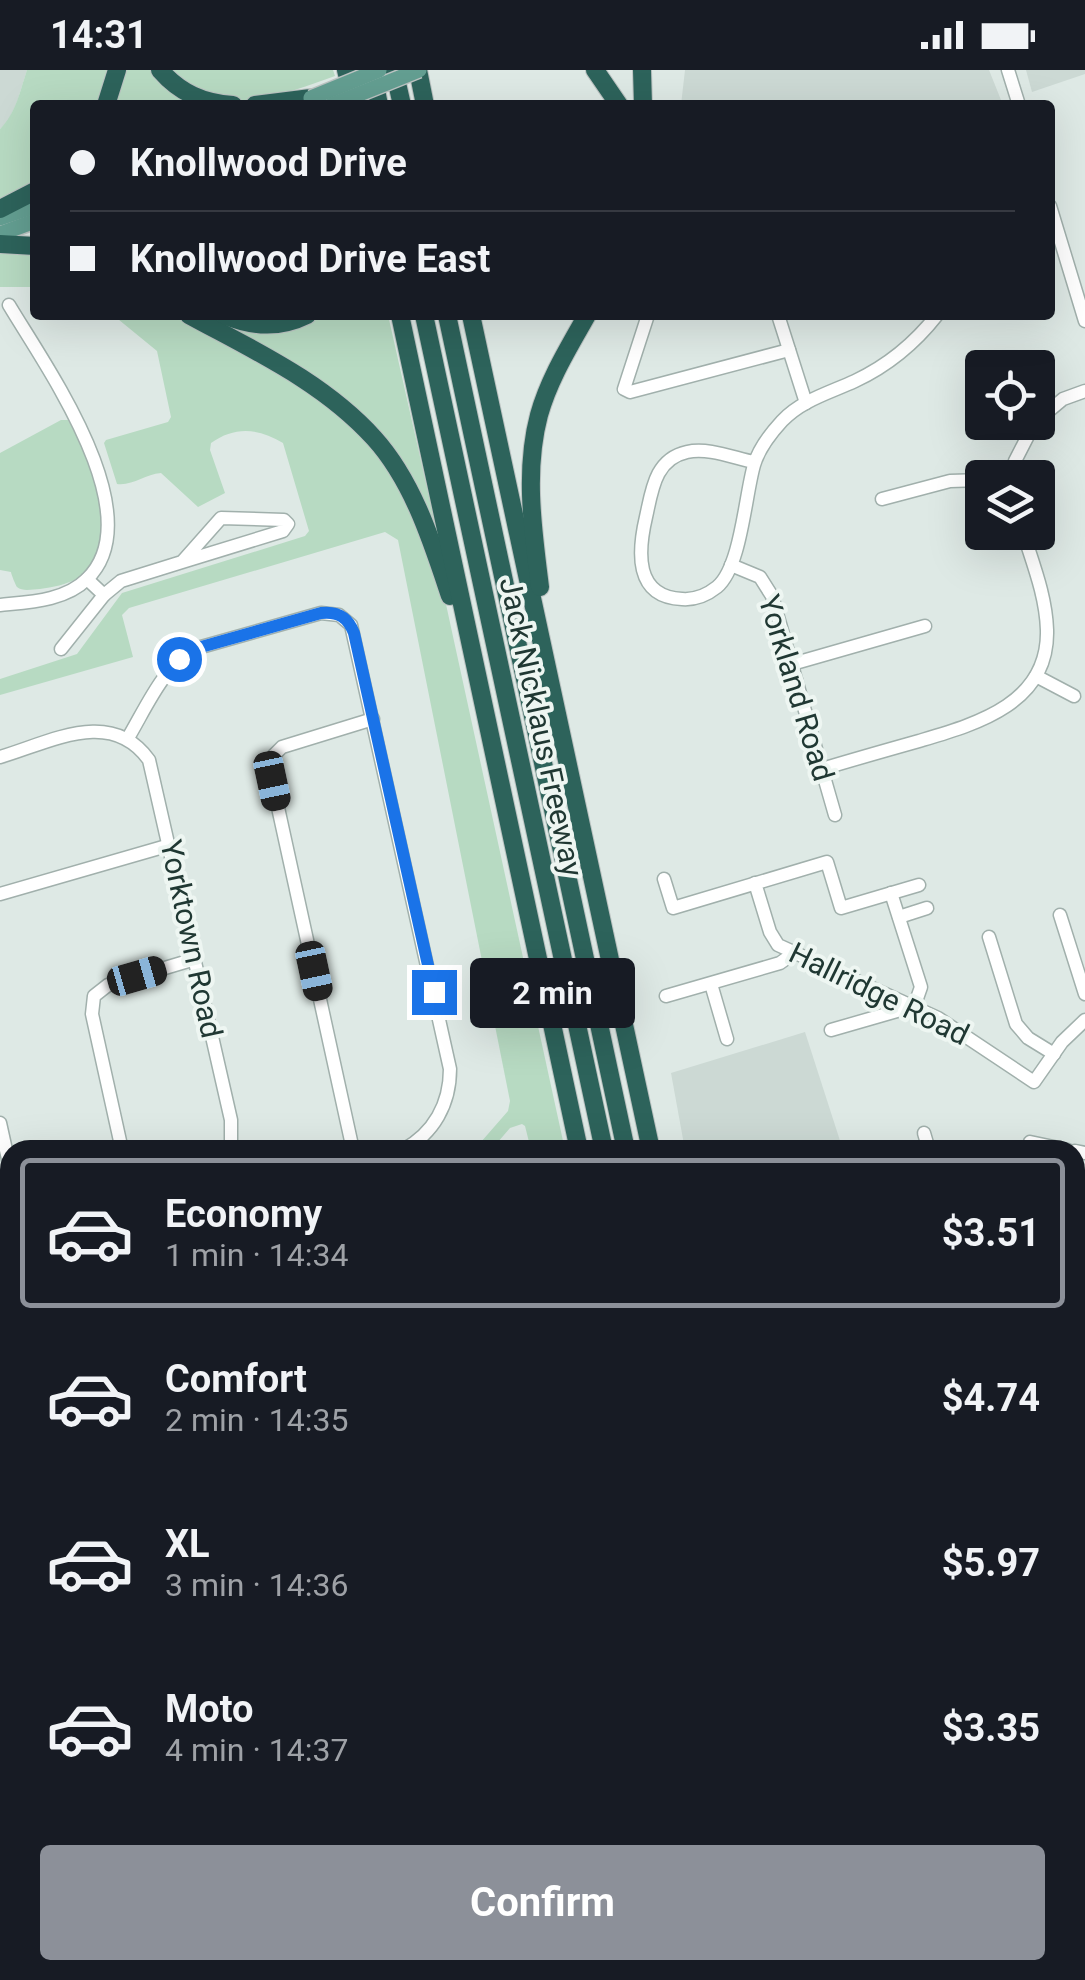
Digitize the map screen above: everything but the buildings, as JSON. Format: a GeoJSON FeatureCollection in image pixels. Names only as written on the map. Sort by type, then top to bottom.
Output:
{"type":"FeatureCollection","features":[{"type":"Feature","properties":{"kind":"highway"},"geometry":{"type":"LineString","coordinates":[[107,100],[116,70]]}},
{"type":"Feature","properties":{"kind":"highway"},"geometry":{"type":"LineString","coordinates":[[160,70],[175,86],[207,100]]}},
{"type":"Feature","properties":{"kind":"highway"},"geometry":{"type":"LineString","coordinates":[[375,70],[378,100]]}},
{"type":"Feature","properties":{"kind":"highway"},"geometry":{"type":"LineString","coordinates":[[394,70],[401,100]]}},
{"type":"Feature","properties":{"kind":"highway"},"geometry":{"type":"LineString","coordinates":[[595,70],[616,100]]}},
{"type":"Feature","properties":{"kind":"highway"},"geometry":{"type":"LineString","coordinates":[[642,70],[643,100]]}},
{"type":"Feature","properties":{"kind":"highway"},"geometry":{"type":"LineString","coordinates":[[347,71],[353,100]]}},
{"type":"Feature","properties":{"kind":"highway"},"geometry":{"type":"LineString","coordinates":[[295,100],[311,98]]}},
{"type":"Feature","properties":{"kind":"highway"},"geometry":{"type":"LineString","coordinates":[[0,209],[30,194]]}},
{"type":"Feature","properties":{"kind":"highway"},"geometry":{"type":"LineString","coordinates":[[0,244],[30,246]]}},
{"type":"Feature","properties":{"kind":"highway"},"geometry":{"type":"LineString","coordinates":[[199,320],[299,375],[337,402],[376,440],[407,487],[432,542],[476,674]]}},
{"type":"Feature","properties":{"kind":"highway"},"geometry":{"type":"LineString","coordinates":[[238,320],[275,325],[291,320]]}},
{"type":"Feature","properties":{"kind":"highway"},"geometry":{"type":"LineString","coordinates":[[401,320],[577,1140]]}},
{"type":"Feature","properties":{"kind":"highway","name":"Jack Nicklaus Freeway"},"geometry":{"type":"LineString","coordinates":[[425,320],[602,1140]]}},
{"type":"Feature","properties":{"kind":"highway","name":"Jack Nicklaus Freeway"},"geometry":{"type":"LineString","coordinates":[[448,320],[624,1140]]}},
{"type":"Feature","properties":{"kind":"highway"},"geometry":{"type":"LineString","coordinates":[[471,320],[649,1140]]}},
{"type":"Feature","properties":{"kind":"highway"},"geometry":{"type":"LineString","coordinates":[[543,652],[530,482],[533,448],[548,390],[583,320]]}},
{"type":"Feature","properties":{"kind":"main road"},"geometry":{"type":"LineString","coordinates":[[306,100],[375,70]]}},
{"type":"Feature","properties":{"kind":"main road"},"geometry":{"type":"LineString","coordinates":[[357,100],[423,87]]}},
{"type":"Feature","properties":{"kind":"main road"},"geometry":{"type":"LineString","coordinates":[[0,218],[30,208]]}},
{"type":"Feature","properties":{"kind":"main road"},"geometry":{"type":"LineString","coordinates":[[0,234],[30,223]]}},
{"type":"Feature","properties":{"kind":"street"},"geometry":{"type":"LineString","coordinates":[[1008,70],[1018,100]]}},
{"type":"Feature","properties":{"kind":"street"},"geometry":{"type":"LineString","coordinates":[[1055,227],[1085,321]]}},
{"type":"Feature","properties":{"kind":"street"},"geometry":{"type":"LineString","coordinates":[[0,606],[45,599],[88,579],[100,560],[106,537],[101,479],[89,441],[10,305]]}},
{"type":"Feature","properties":{"kind":"street"},"geometry":{"type":"LineString","coordinates":[[646,320],[624,389],[636,392],[789,350]]}},
{"type":"Feature","properties":{"kind":"street"},"geometry":{"type":"LineString","coordinates":[[780,320],[806,402]]}},
{"type":"Feature","properties":{"kind":"street","name":"Yorkland Road"},"geometry":{"type":"LineString","coordinates":[[836,814],[772,596],[760,577],[732,565],[754,462],[770,435],[786,416],[806,402],[857,380],[890,360],[932,320]]}},
{"type":"Feature","properties":{"kind":"street"},"geometry":{"type":"LineString","coordinates":[[1055,406],[1085,391]]}},
{"type":"Feature","properties":{"kind":"street"},"geometry":{"type":"LineString","coordinates":[[732,565],[727,577],[710,592],[677,599],[661,593],[647,580],[639,547],[654,482],[670,460],[697,450],[754,462]]}},
{"type":"Feature","properties":{"kind":"street"},"geometry":{"type":"LineString","coordinates":[[882,499],[965,481]]}},
{"type":"Feature","properties":{"kind":"street"},"geometry":{"type":"LineString","coordinates":[[61,649],[104,594],[122,581],[283,531],[286,520],[221,518],[182,562]]}},
{"type":"Feature","properties":{"kind":"street"},"geometry":{"type":"LineString","coordinates":[[822,769],[994,716],[1010,706],[1036,676],[1046,648],[1044,601],[1029,550]]}},
{"type":"Feature","properties":{"kind":"street"},"geometry":{"type":"LineString","coordinates":[[88,579],[104,594]]}},
{"type":"Feature","properties":{"kind":"street"},"geometry":{"type":"LineString","coordinates":[[0,757],[96,730],[109,730],[128,738],[167,672],[194,649],[321,613],[334,612],[345,618],[354,633],[450,1069],[449,1092],[440,1115],[417,1140]]}},
{"type":"Feature","properties":{"kind":"street"},"geometry":{"type":"LineString","coordinates":[[792,664],[925,626]]}},
{"type":"Feature","properties":{"kind":"street"},"geometry":{"type":"LineString","coordinates":[[1036,676],[1074,696]]}},
{"type":"Feature","properties":{"kind":"street"},"geometry":{"type":"LineString","coordinates":[[351,1140],[270,766],[274,755],[288,744],[373,719]]}},
{"type":"Feature","properties":{"kind":"street","name":"Yorktown Road"},"geometry":{"type":"LineString","coordinates":[[128,738],[153,768],[231,1120],[231,1140]]}},
{"type":"Feature","properties":{"kind":"street"},"geometry":{"type":"LineString","coordinates":[[0,894],[170,845]]}},
{"type":"Feature","properties":{"kind":"street"},"geometry":{"type":"LineString","coordinates":[[664,878],[673,908],[827,862],[841,908],[920,885]]}},
{"type":"Feature","properties":{"kind":"street","name":"Hallridge Road"},"geometry":{"type":"LineString","coordinates":[[755,883],[773,938],[794,953],[908,1004],[968,1036],[1034,1082],[1054,1054]]}},
{"type":"Feature","properties":{"kind":"street"},"geometry":{"type":"LineString","coordinates":[[831,1030],[897,1010],[908,1004],[921,987],[891,894]]}},
{"type":"Feature","properties":{"kind":"street"},"geometry":{"type":"LineString","coordinates":[[899,917],[927,908]]}},
{"type":"Feature","properties":{"kind":"street"},"geometry":{"type":"LineString","coordinates":[[1060,914],[1085,994]]}},
{"type":"Feature","properties":{"kind":"street"},"geometry":{"type":"LineString","coordinates":[[990,937],[1016,1024],[1028,1038],[1054,1054],[1085,1020]]}},
{"type":"Feature","properties":{"kind":"street"},"geometry":{"type":"LineString","coordinates":[[666,996],[780,963],[794,953]]}},
{"type":"Feature","properties":{"kind":"street"},"geometry":{"type":"LineString","coordinates":[[120,1140],[92,1014],[94,996],[108,985],[195,959]]}},
{"type":"Feature","properties":{"kind":"street"},"geometry":{"type":"LineString","coordinates":[[711,984],[727,1039]]}},
{"type":"Feature","properties":{"kind":"street"},"geometry":{"type":"LineString","coordinates":[[924,1133],[926,1140]]}},
{"type":"Feature","properties":{"kind":"shaded area"},"geometry":{"type":"Polygon","coordinates":[[[0,70],[27,70],[17,102],[0,129],[0,70]]]}},
{"type":"Feature","properties":{"kind":"shaded area"},"geometry":{"type":"Polygon","coordinates":[[[685,70],[989,70],[1001,100],[682,100],[685,70]]]}},
{"type":"Feature","properties":{"kind":"shaded area"},"geometry":{"type":"Polygon","coordinates":[[[1026,70],[1085,70],[1085,74],[1032,92],[1026,70]]]}},
{"type":"Feature","properties":{"kind":"shaded area"},"geometry":{"type":"Polygon","coordinates":[[[805,1032],[840,1140],[683,1140],[671,1073],[805,1032]]]}},
{"type":"Feature","properties":{"kind":"green space"},"geometry":{"type":"Polygon","coordinates":[[[27,70],[111,70],[102,100],[30,100],[30,188],[0,203],[0,129],[14,109],[27,70]]]}},
{"type":"Feature","properties":{"kind":"green space"},"geometry":{"type":"Polygon","coordinates":[[[120,70],[155,70],[198,100],[111,100],[120,70]]]}},
{"type":"Feature","properties":{"kind":"green space"},"geometry":{"type":"Polygon","coordinates":[[[167,70],[333,70],[335,76],[273,96],[240,100],[208,96],[167,70]]]}},
{"type":"Feature","properties":{"kind":"green space"},"geometry":{"type":"Polygon","coordinates":[[[0,250],[30,250],[30,287],[0,287],[0,250]]]}},
{"type":"Feature","properties":{"kind":"green space"},"geometry":{"type":"Polygon","coordinates":[[[119,320],[191,320],[312,388],[398,472],[442,586],[563,1140],[528,1140],[522,1124],[510,1128],[500,1140],[483,1140],[508,1111],[510,1101],[398,540],[385,532],[129,608],[122,615],[133,657],[0,695],[0,679],[77,654],[122,593],[305,536],[309,531],[283,443],[265,434],[238,432],[211,443],[225,493],[198,507],[161,473],[117,484],[106,440],[168,422],[171,417],[157,351],[119,320]]]}},
{"type":"Feature","properties":{"kind":"green space"},"geometry":{"type":"Polygon","coordinates":[[[208,320],[389,320],[440,545],[391,445],[208,320]]]}},
{"type":"Feature","properties":{"kind":"green space"},"geometry":{"type":"Polygon","coordinates":[[[61,420],[68,420],[94,481],[101,515],[100,548],[92,566],[78,578],[50,588],[22,589],[16,586],[11,572],[0,570],[0,453],[61,420]]]}},
{"type":"Feature","properties":{"kind":"route"},"geometry":{"type":"LineString","coordinates":[[179,659],[194,649],[321,613],[334,612],[348,621],[354,633],[434,992]]}}]}
